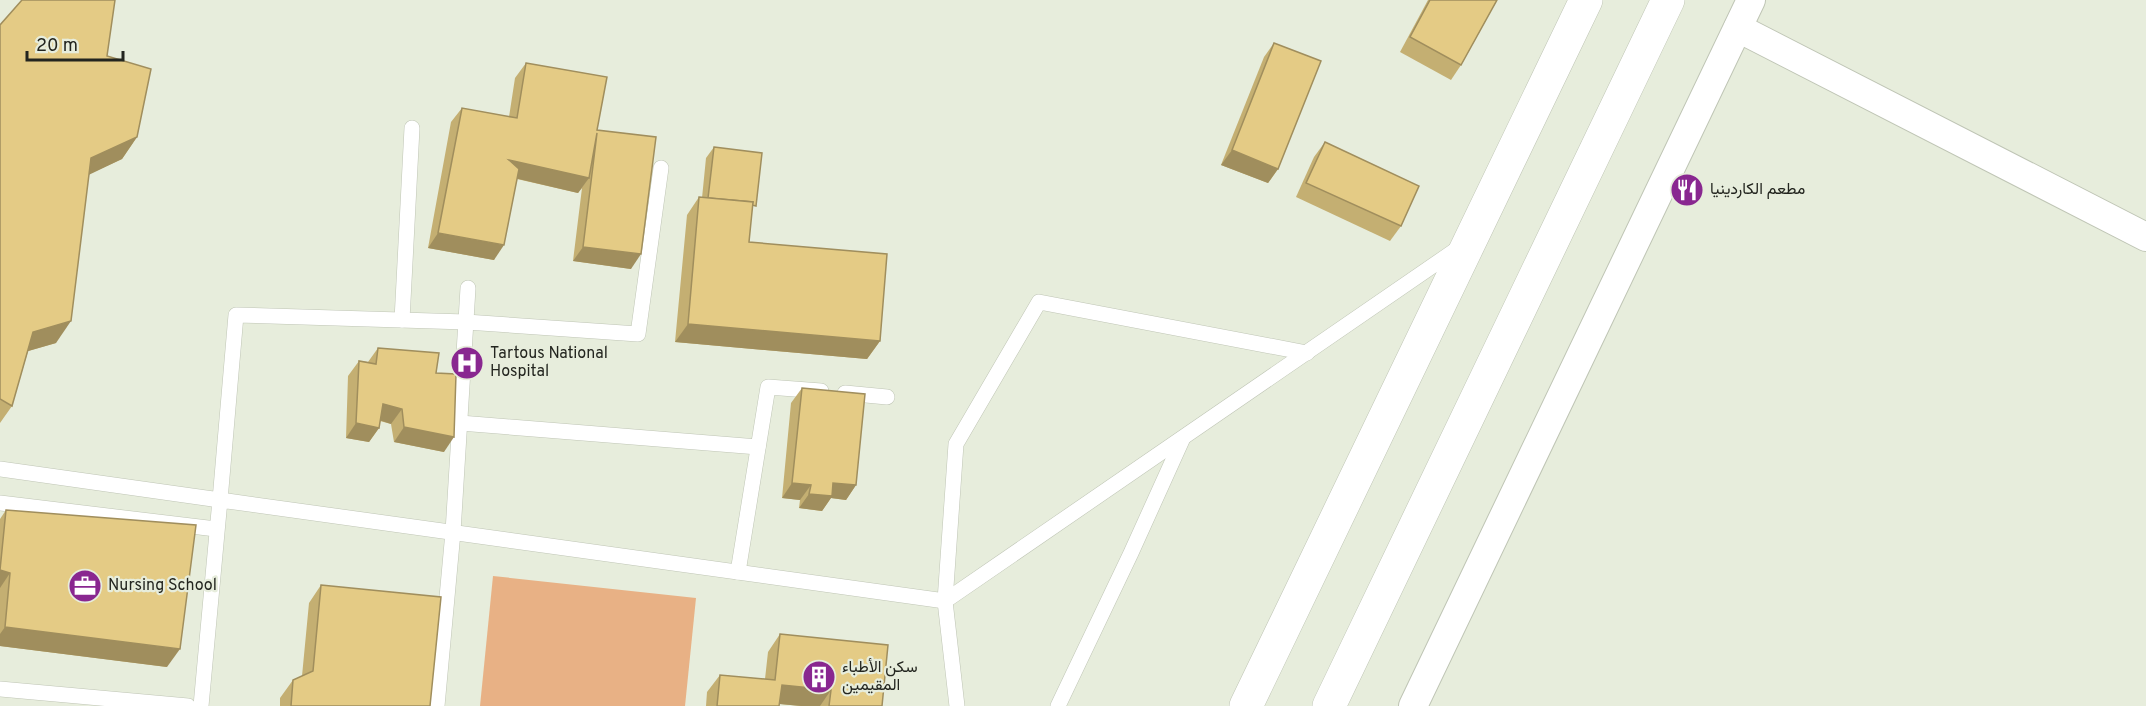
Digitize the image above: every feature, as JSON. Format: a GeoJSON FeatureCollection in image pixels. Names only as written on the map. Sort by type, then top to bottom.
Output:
{"type":"FeatureCollection","features":[{"type":"Feature","properties":{"kind":"main road"},"geometry":{"type":"LineString","coordinates":[[1246,706],[1586,0]]}},
{"type":"Feature","properties":{"kind":"main road"},"geometry":{"type":"LineString","coordinates":[[1329,706],[1668,0]]}},
{"type":"Feature","properties":{"kind":"street"},"geometry":{"type":"LineString","coordinates":[[1413,706],[1751,0]]}},
{"type":"Feature","properties":{"kind":"street"},"geometry":{"type":"LineString","coordinates":[[1738,28],[2146,237]]}},
{"type":"Feature","properties":{"kind":"lane"},"geometry":{"type":"LineString","coordinates":[[402,320],[412,128]]}},
{"type":"Feature","properties":{"kind":"lane"},"geometry":{"type":"LineString","coordinates":[[201,706],[236,315],[466,322],[638,334],[661,168]]}},
{"type":"Feature","properties":{"kind":"lane"},"geometry":{"type":"LineString","coordinates":[[0,469],[945,601],[1470,240]]}},
{"type":"Feature","properties":{"kind":"lane"},"geometry":{"type":"LineString","coordinates":[[437,706],[453,532],[468,288]]}},
{"type":"Feature","properties":{"kind":"lane"},"geometry":{"type":"LineString","coordinates":[[957,706],[945,601],[956,444],[1039,302],[1307,353]]}},
{"type":"Feature","properties":{"kind":"lane"},"geometry":{"type":"LineString","coordinates":[[738,572],[768,387],[887,397]]}},
{"type":"Feature","properties":{"kind":"lane"},"geometry":{"type":"LineString","coordinates":[[460,423],[758,447]]}},
{"type":"Feature","properties":{"kind":"lane"},"geometry":{"type":"LineString","coordinates":[[1058,706],[1183,438]]}},
{"type":"Feature","properties":{"kind":"lane"},"geometry":{"type":"LineString","coordinates":[[0,503],[216,529]]}},
{"type":"Feature","properties":{"kind":"lane"},"geometry":{"type":"LineString","coordinates":[[0,689],[188,706]]}},
{"type":"Feature","properties":{"kind":"shaded area"},"geometry":{"type":"Polygon","coordinates":[[[493,576],[696,598],[685,706],[480,706],[493,576]]]}},
{"type":"Feature","properties":{"kind":"building"},"geometry":{"type":"Polygon","coordinates":[[[22,0],[115,0],[107,56],[151,69],[137,137],[91,158],[71,321],[33,332],[12,406],[0,399],[0,25],[22,0]]]}},
{"type":"Feature","properties":{"kind":"building"},"geometry":{"type":"Polygon","coordinates":[[[1430,0],[1497,0],[1461,65],[1410,37],[1430,0]]]}},
{"type":"Feature","properties":{"kind":"building"},"geometry":{"type":"Polygon","coordinates":[[[1274,43],[1321,61],[1278,169],[1232,150],[1274,43]]]}},
{"type":"Feature","properties":{"kind":"building"},"geometry":{"type":"Polygon","coordinates":[[[526,63],[607,77],[597,130],[656,137],[641,254],[583,247],[597,133],[589,178],[509,160],[519,169],[504,245],[438,233],[462,108],[517,118],[526,63]]]}},
{"type":"Feature","properties":{"kind":"building"},"geometry":{"type":"Polygon","coordinates":[[[1325,142],[1419,186],[1401,226],[1306,183],[1325,142]]]}},
{"type":"Feature","properties":{"kind":"building"},"geometry":{"type":"Polygon","coordinates":[[[714,147],[762,153],[756,206],[752,205],[753,202],[708,198],[714,147]]]}},
{"type":"Feature","properties":{"kind":"building"},"geometry":{"type":"Polygon","coordinates":[[[699,197],[753,202],[749,242],[887,254],[880,341],[688,324],[699,197]]]}},
{"type":"Feature","properties":{"kind":"building"},"geometry":{"type":"Polygon","coordinates":[[[378,348],[439,353],[436,373],[456,374],[454,437],[404,427],[402,409],[383,404],[379,428],[356,423],[359,361],[376,364],[378,348]]]}},
{"type":"Feature","properties":{"kind":"building"},"geometry":{"type":"Polygon","coordinates":[[[802,388],[865,394],[856,485],[833,483],[832,496],[809,494],[811,485],[792,483],[802,388]]]}},
{"type":"Feature","properties":{"kind":"building"},"geometry":{"type":"Polygon","coordinates":[[[6,510],[196,525],[180,649],[5,627],[10,573],[0,570],[6,510]]]}},
{"type":"Feature","properties":{"kind":"building"},"geometry":{"type":"Polygon","coordinates":[[[321,585],[441,597],[430,706],[291,706],[293,680],[313,671],[321,585]]]}},
{"type":"Feature","properties":{"kind":"building"},"geometry":{"type":"Polygon","coordinates":[[[780,634],[888,645],[882,706],[829,706],[831,690],[782,685],[779,706],[717,706],[720,675],[775,680],[780,634]]]}},
{"type":"Feature","properties":{"kind":"place","name":"مطعم الكاردينيا"},"geometry":{"type":"Point","coordinates":[1687,190]}},
{"type":"Feature","properties":{"kind":"place","name":"Tartous National Hospital"},"geometry":{"type":"Point","coordinates":[467,363]}},
{"type":"Feature","properties":{"kind":"place","name":"Nursing School"},"geometry":{"type":"Point","coordinates":[85,586]}},
{"type":"Feature","properties":{"kind":"place","name":"سكن الأطباء المقيمين"},"geometry":{"type":"Point","coordinates":[819,677]}}]}
